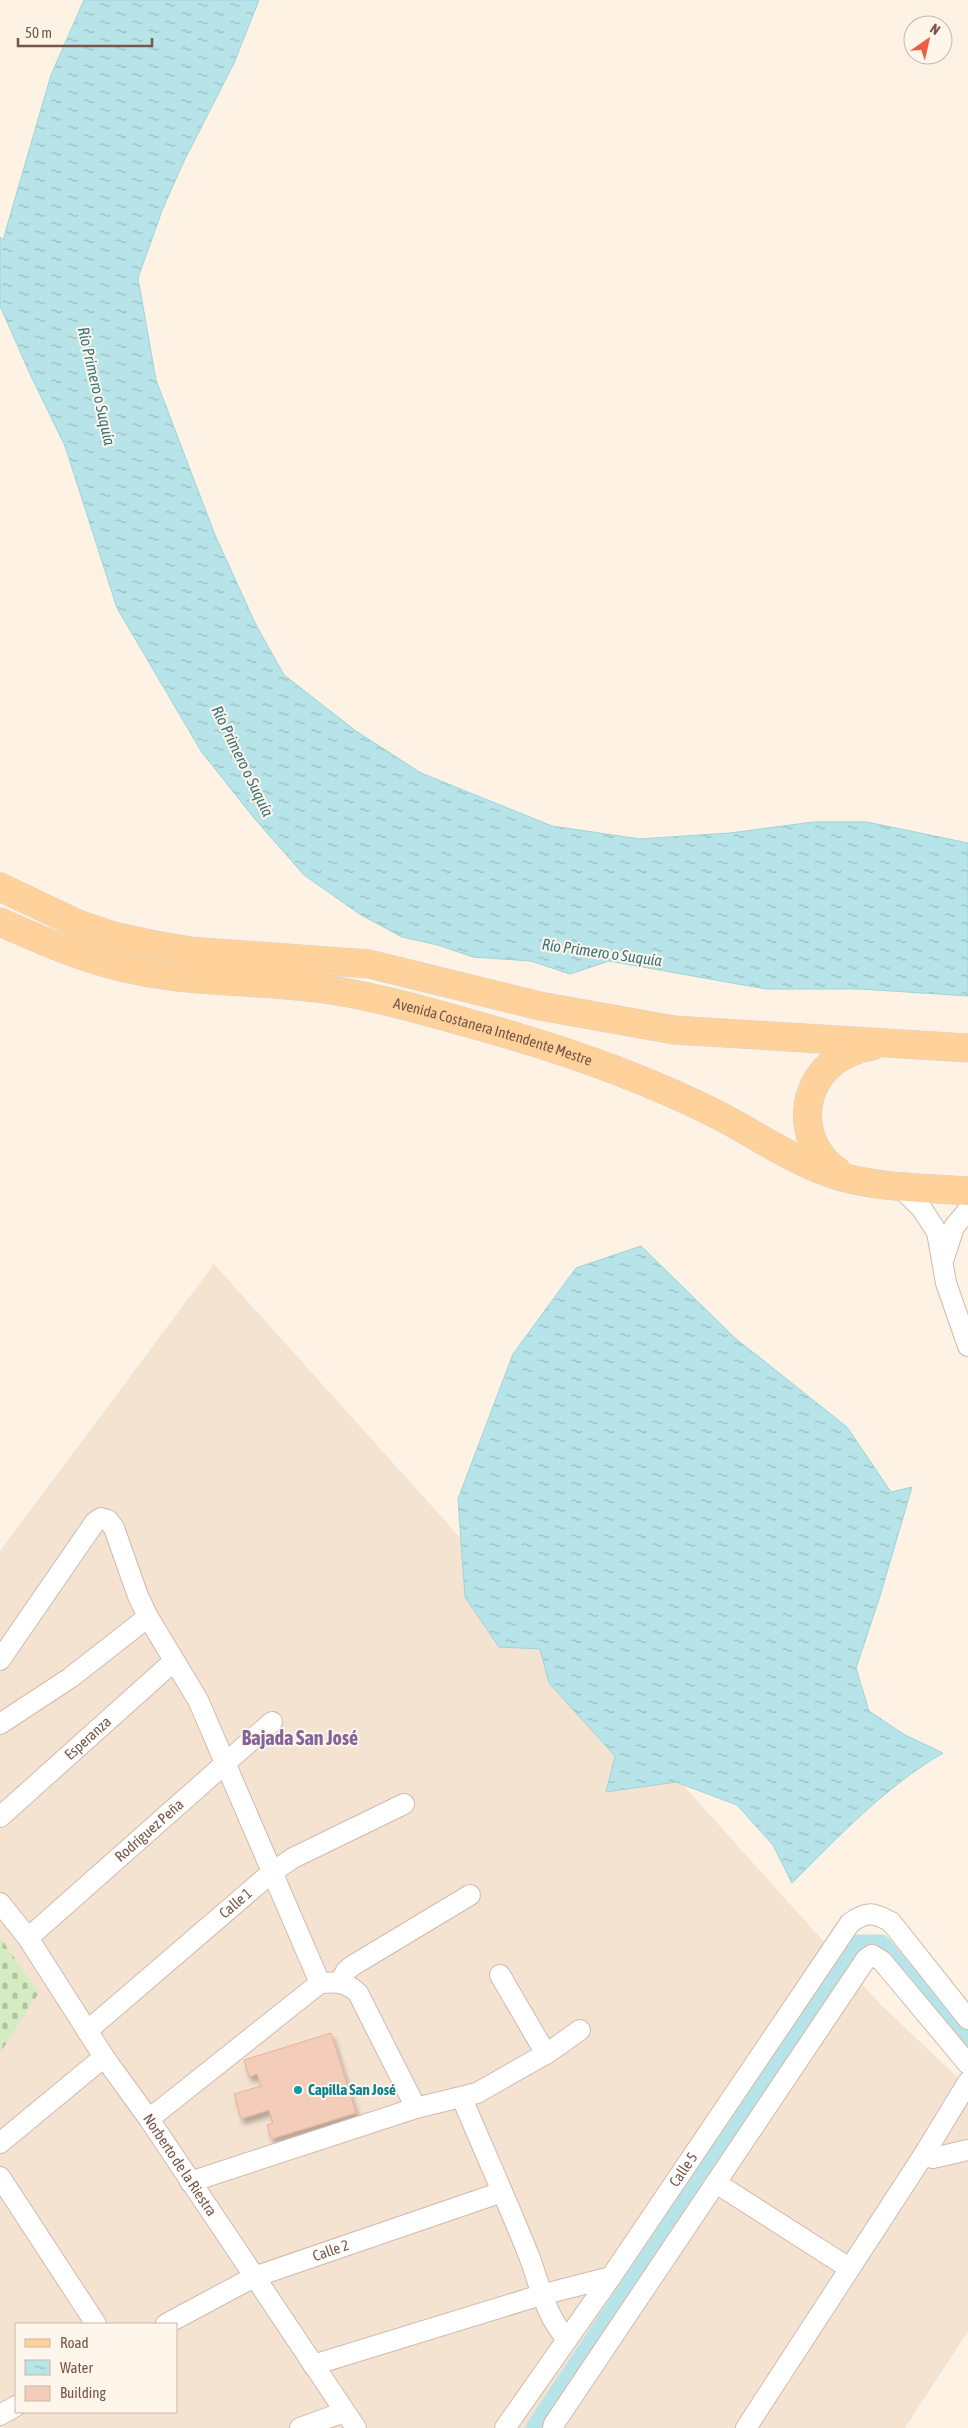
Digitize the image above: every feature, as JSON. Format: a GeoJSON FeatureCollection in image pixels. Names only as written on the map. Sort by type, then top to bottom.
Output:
{"type":"FeatureCollection","features":[{"type":"Feature","properties":{"kind":"main road"},"geometry":{"type":"LineString","coordinates":[[0,888],[78,924],[113,936],[190,951],[369,964],[540,1006],[674,1030],[968,1048]]}},
{"type":"Feature","properties":{"kind":"main road","name":"Avenida Costanera Intendente Mestre"},"geometry":{"type":"LineString","coordinates":[[0,922],[49,944],[105,964],[182,977],[302,986],[338,991],[404,1006],[534,1042],[581,1057],[676,1095],[821,1170],[856,1180],[899,1186],[968,1191]]}},
{"type":"Feature","properties":{"kind":"main road"},"geometry":{"type":"LineString","coordinates":[[856,1180],[836,1170],[816,1151],[810,1138],[807,1120],[811,1094],[823,1072],[840,1057],[861,1048],[886,1044]]}},
{"type":"Feature","properties":{"kind":"street"},"geometry":{"type":"LineString","coordinates":[[899,1186],[930,1219],[937,1232],[946,1283],[968,1346]]}},
{"type":"Feature","properties":{"kind":"street"},"geometry":{"type":"LineString","coordinates":[[943,1260],[954,1226],[968,1210]]}},
{"type":"Feature","properties":{"kind":"street"},"geometry":{"type":"LineString","coordinates":[[0,1660],[94,1522],[101,1518],[108,1520],[114,1528],[138,1596],[148,1617],[198,1700],[320,1983]]}},
{"type":"Feature","properties":{"kind":"street"},"geometry":{"type":"LineString","coordinates":[[0,1724],[63,1682],[148,1617]]}},
{"type":"Feature","properties":{"kind":"street","name":"Esperanza"},"geometry":{"type":"LineString","coordinates":[[0,1817],[174,1661]]}},
{"type":"Feature","properties":{"kind":"street","name":"Rodríguez Peña"},"geometry":{"type":"LineString","coordinates":[[28,1938],[272,1722]]}},
{"type":"Feature","properties":{"kind":"street","name":"Calle 1"},"geometry":{"type":"LineString","coordinates":[[88,2031],[271,1872],[293,1858],[404,1804]]}},
{"type":"Feature","properties":{"kind":"street"},"geometry":{"type":"LineString","coordinates":[[340,1982],[346,1971],[352,1966],[470,1895]]}},
{"type":"Feature","properties":{"kind":"street","name":"Norberto de la Riestra"},"geometry":{"type":"LineString","coordinates":[[0,1903],[28,1938],[104,2057],[149,2119],[356,2428]]}},
{"type":"Feature","properties":{"kind":"street","name":"Calle 5"},"geometry":{"type":"LineString","coordinates":[[505,2428],[611,2277],[850,1923],[862,1914],[876,1914],[891,1922],[968,2019]]}},
{"type":"Feature","properties":{"kind":"street"},"geometry":{"type":"LineString","coordinates":[[553,2428],[866,1959],[872,1955],[882,1962],[968,2064]]}},
{"type":"Feature","properties":{"kind":"street"},"geometry":{"type":"LineString","coordinates":[[500,1975],[546,2054]]}},
{"type":"Feature","properties":{"kind":"street"},"geometry":{"type":"LineString","coordinates":[[149,2119],[320,1983],[340,1982],[350,1986],[358,1993],[416,2108]]}},
{"type":"Feature","properties":{"kind":"street"},"geometry":{"type":"LineString","coordinates":[[190,2182],[416,2108],[477,2093],[546,2054],[580,2030]]}},
{"type":"Feature","properties":{"kind":"street"},"geometry":{"type":"LineString","coordinates":[[0,2143],[104,2057]]}},
{"type":"Feature","properties":{"kind":"street"},"geometry":{"type":"LineString","coordinates":[[746,2428],[923,2156],[968,2082]]}},
{"type":"Feature","properties":{"kind":"street"},"geometry":{"type":"LineString","coordinates":[[462,2098],[529,2258],[541,2295],[556,2327],[567,2339]]}},
{"type":"Feature","properties":{"kind":"street"},"geometry":{"type":"LineString","coordinates":[[923,2156],[933,2158],[968,2150]]}},
{"type":"Feature","properties":{"kind":"street"},"geometry":{"type":"LineString","coordinates":[[0,2177],[95,2323]]}},
{"type":"Feature","properties":{"kind":"street"},"geometry":{"type":"LineString","coordinates":[[716,2182],[849,2268]]}},
{"type":"Feature","properties":{"kind":"street","name":"Calle 2"},"geometry":{"type":"LineString","coordinates":[[168,2323],[254,2277],[502,2192]]}},
{"type":"Feature","properties":{"kind":"street"},"geometry":{"type":"LineString","coordinates":[[313,2366],[541,2295],[611,2277]]}},
{"type":"Feature","properties":{"kind":"street"},"geometry":{"type":"LineString","coordinates":[[0,2415],[15,2407]]}},
{"type":"Feature","properties":{"kind":"street"},"geometry":{"type":"LineString","coordinates":[[300,2428],[344,2412]]}},
{"type":"Feature","properties":{"kind":"shaded area"},"geometry":{"type":"Polygon","coordinates":[[[214,1264],[880,2004],[968,2087],[968,2331],[905,2428],[0,2428],[0,2053],[39,1993],[0,1937],[0,1551],[214,1264]]]}},
{"type":"Feature","properties":{"kind":"green space"},"geometry":{"type":"Polygon","coordinates":[[[0,1937],[39,1993],[0,2053],[0,1937]]]}},
{"type":"Feature","properties":{"kind":"water","name":"Río Primero o Suquía"},"geometry":{"type":"Polygon","coordinates":[[[84,0],[259,0],[234,63],[184,161],[163,208],[138,278],[156,380],[215,535],[256,625],[284,675],[356,731],[421,773],[552,826],[640,839],[730,833],[813,822],[867,822],[968,843],[968,996],[861,989],[766,989],[609,961],[570,974],[531,961],[473,957],[438,945],[402,937],[361,915],[304,875],[254,818],[201,751],[117,608],[65,446],[0,306],[0,237],[3,240],[51,75],[84,0]]]}},
{"type":"Feature","properties":{"kind":"water"},"geometry":{"type":"Polygon","coordinates":[[[641,1246],[735,1338],[847,1427],[891,1492],[912,1487],[880,1596],[856,1668],[869,1711],[905,1735],[943,1753],[902,1781],[863,1813],[792,1883],[773,1845],[737,1805],[676,1782],[606,1792],[615,1756],[549,1683],[540,1649],[499,1647],[465,1597],[458,1499],[513,1354],[576,1268],[641,1246]]]}},
{"type":"Feature","properties":{"kind":"building","name":"Capilla San José"},"geometry":{"type":"Polygon","coordinates":[[[331,2033],[356,2113],[271,2139],[267,2125],[273,2123],[269,2110],[241,2119],[234,2094],[261,2086],[257,2074],[249,2077],[244,2060],[331,2033]]]}},
{"type":"Feature","properties":{"kind":"waterway"},"geometry":{"type":"LineString","coordinates":[[535,2428],[858,1944],[881,1944],[968,2045]]}},
{"type":"Feature","properties":{"kind":"place","name":"Capilla San José"},"geometry":{"type":"Point","coordinates":[298,2090]}},
{"type":"Feature","properties":{"kind":"district","name":"Bajada San José"},"geometry":{"type":"Point","coordinates":[300,1738]}}]}
